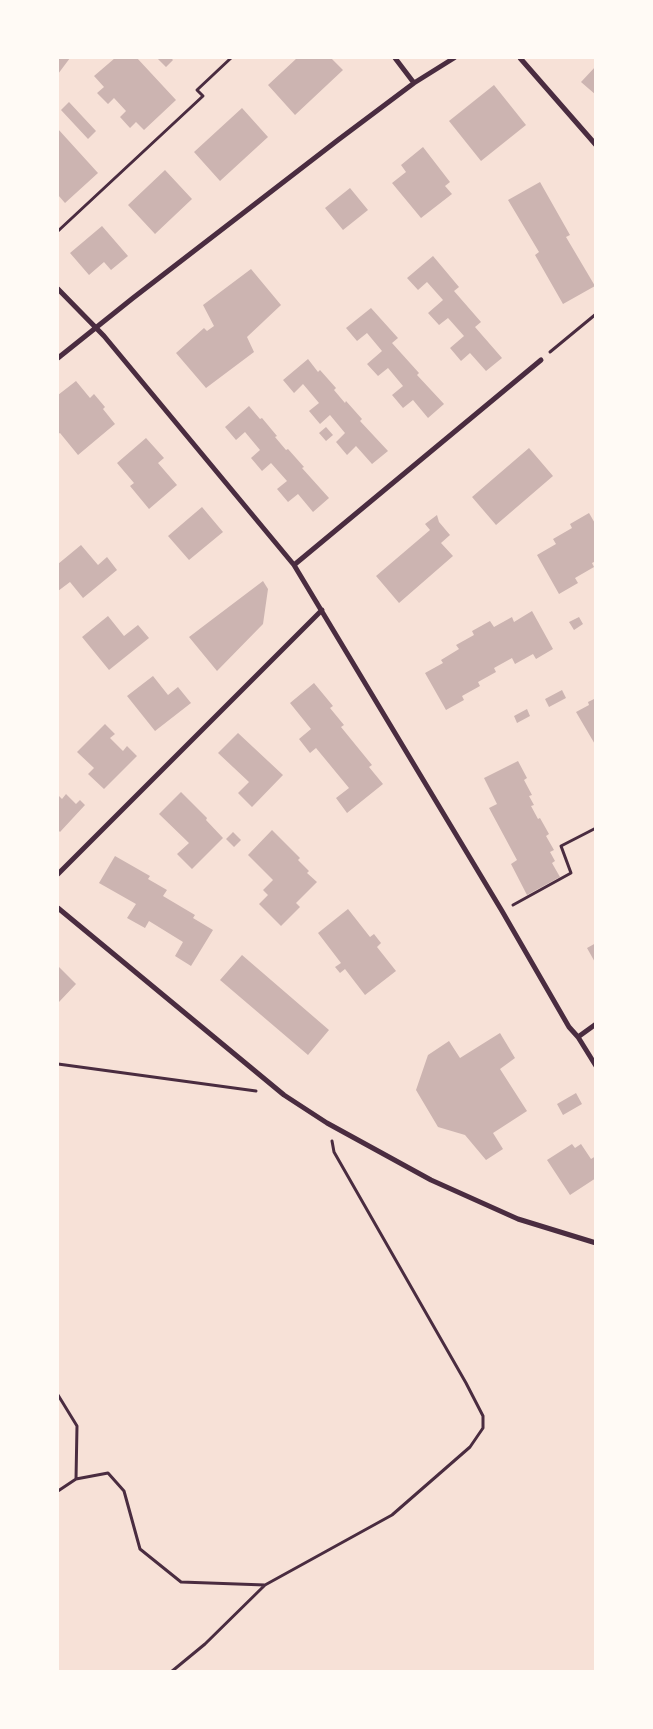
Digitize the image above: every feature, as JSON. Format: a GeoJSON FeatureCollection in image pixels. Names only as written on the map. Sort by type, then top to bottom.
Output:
{"type":"FeatureCollection","features":[{"type":"Feature","properties":{"kind":"street"},"geometry":{"type":"LineString","coordinates":[[395,58],[414,83]]}},
{"type":"Feature","properties":{"kind":"street"},"geometry":{"type":"LineString","coordinates":[[58,358],[338,140],[414,83],[454,58]]}},
{"type":"Feature","properties":{"kind":"street"},"geometry":{"type":"LineString","coordinates":[[520,58],[596,144]]}},
{"type":"Feature","properties":{"kind":"street"},"geometry":{"type":"LineString","coordinates":[[58,289],[109,342],[294,565],[502,911],[569,1027],[596,1066]]}},
{"type":"Feature","properties":{"kind":"street"},"geometry":{"type":"LineString","coordinates":[[294,565],[541,360]]}},
{"type":"Feature","properties":{"kind":"street"},"geometry":{"type":"LineString","coordinates":[[58,874],[322,610]]}},
{"type":"Feature","properties":{"kind":"street"},"geometry":{"type":"LineString","coordinates":[[58,908],[284,1095],[328,1124],[431,1180],[518,1219],[596,1243]]}},
{"type":"Feature","properties":{"kind":"street"},"geometry":{"type":"LineString","coordinates":[[578,1038],[596,1024]]}},
{"type":"Feature","properties":{"kind":"path"},"geometry":{"type":"LineString","coordinates":[[58,231],[203,96],[197,90],[231,58]]}},
{"type":"Feature","properties":{"kind":"path"},"geometry":{"type":"LineString","coordinates":[[541,360],[596,314]]}},
{"type":"Feature","properties":{"kind":"path"},"geometry":{"type":"LineString","coordinates":[[502,911],[571,873],[561,846],[596,828]]}},
{"type":"Feature","properties":{"kind":"path"},"geometry":{"type":"LineString","coordinates":[[58,1064],[284,1095]]}},
{"type":"Feature","properties":{"kind":"path"},"geometry":{"type":"LineString","coordinates":[[171,1672],[205,1644],[265,1585],[392,1515],[470,1447],[483,1428],[483,1416],[466,1383],[334,1152],[328,1124]]}},
{"type":"Feature","properties":{"kind":"path"},"geometry":{"type":"LineString","coordinates":[[58,1395],[77,1426],[76,1479]]}},
{"type":"Feature","properties":{"kind":"path"},"geometry":{"type":"LineString","coordinates":[[58,1490],[76,1479],[108,1473],[124,1491],[140,1549],[181,1582],[265,1585]]}},
{"type":"Feature","properties":{"kind":"building"},"geometry":{"type":"Polygon","coordinates":[[[58,58],[70,58],[58,74],[58,58]]]}},
{"type":"Feature","properties":{"kind":"building"},"geometry":{"type":"Polygon","coordinates":[[[115,58],[137,58],[176,100],[144,130],[136,122],[130,128],[120,117],[126,111],[114,98],[108,104],[97,93],[104,87],[94,76],[115,58]]]}},
{"type":"Feature","properties":{"kind":"building"},"geometry":{"type":"Polygon","coordinates":[[[157,58],[171,58],[173,60],[166,67],[157,58]]]}},
{"type":"Feature","properties":{"kind":"building"},"geometry":{"type":"Polygon","coordinates":[[[297,58],[331,58],[343,70],[295,115],[268,85],[297,58]]]}},
{"type":"Feature","properties":{"kind":"building"},"geometry":{"type":"Polygon","coordinates":[[[596,66],[596,95],[581,82],[596,66]]]}},
{"type":"Feature","properties":{"kind":"building"},"geometry":{"type":"Polygon","coordinates":[[[494,85],[526,125],[481,161],[449,121],[494,85]]]}},
{"type":"Feature","properties":{"kind":"building"},"geometry":{"type":"Polygon","coordinates":[[[69,102],[96,131],[88,139],[61,110],[69,102]]]}},
{"type":"Feature","properties":{"kind":"building"},"geometry":{"type":"Polygon","coordinates":[[[242,108],[268,137],[220,181],[194,152],[242,108]]]}},
{"type":"Feature","properties":{"kind":"building"},"geometry":{"type":"Polygon","coordinates":[[[58,129],[98,173],[65,203],[58,195],[58,129]]]}},
{"type":"Feature","properties":{"kind":"building"},"geometry":{"type":"Polygon","coordinates":[[[423,147],[450,182],[445,186],[452,194],[421,218],[392,183],[406,172],[401,165],[423,147]]]}},
{"type":"Feature","properties":{"kind":"building"},"geometry":{"type":"Polygon","coordinates":[[[165,170],[192,199],[155,234],[128,205],[165,170]]]}},
{"type":"Feature","properties":{"kind":"building"},"geometry":{"type":"Polygon","coordinates":[[[540,182],[570,235],[566,237],[595,286],[563,304],[535,255],[539,252],[508,200],[540,182]]]}},
{"type":"Feature","properties":{"kind":"building"},"geometry":{"type":"Polygon","coordinates":[[[350,188],[368,210],[343,230],[325,208],[350,188]]]}},
{"type":"Feature","properties":{"kind":"building"},"geometry":{"type":"Polygon","coordinates":[[[102,226],[128,256],[111,270],[104,262],[89,275],[70,253],[102,226]]]}},
{"type":"Feature","properties":{"kind":"building"},"geometry":{"type":"Polygon","coordinates":[[[433,256],[459,287],[454,291],[481,322],[475,327],[502,358],[486,371],[470,353],[461,361],[450,348],[464,336],[448,318],[439,325],[428,313],[443,300],[427,282],[418,290],[407,278],[433,256]]]}},
{"type":"Feature","properties":{"kind":"building"},"geometry":{"type":"Polygon","coordinates":[[[251,269],[281,305],[247,337],[254,352],[206,388],[176,353],[204,328],[207,331],[214,326],[203,305],[251,269]]]}},
{"type":"Feature","properties":{"kind":"building"},"geometry":{"type":"Polygon","coordinates":[[[371,308],[398,338],[392,343],[419,373],[417,375],[444,404],[428,418],[413,400],[403,408],[392,395],[403,386],[388,368],[378,376],[367,364],[382,351],[367,333],[357,341],[346,328],[371,308]]]}},
{"type":"Feature","properties":{"kind":"building"},"geometry":{"type":"Polygon","coordinates":[[[308,359],[318,372],[320,370],[336,388],[334,390],[362,419],[360,421],[388,451],[372,464],[356,446],[347,455],[336,442],[345,433],[330,415],[320,424],[309,411],[319,403],[303,384],[294,393],[283,380],[308,359]]]}},
{"type":"Feature","properties":{"kind":"building"},"geometry":{"type":"Polygon","coordinates":[[[76,381],[90,398],[94,394],[105,407],[103,409],[115,424],[78,455],[60,433],[58,434],[58,395],[76,381]]]}},
{"type":"Feature","properties":{"kind":"building"},"geometry":{"type":"Polygon","coordinates":[[[249,406],[260,419],[262,418],[277,436],[275,437],[304,467],[302,468],[329,498],[313,512],[298,494],[288,502],[277,489],[287,481],[271,463],[262,471],[251,458],[260,450],[245,432],[236,440],[225,427],[249,406]]]}},
{"type":"Feature","properties":{"kind":"building"},"geometry":{"type":"Polygon","coordinates":[[[326,427],[333,435],[326,441],[319,433],[326,427]]]}},
{"type":"Feature","properties":{"kind":"building"},"geometry":{"type":"Polygon","coordinates":[[[146,438],[164,458],[158,463],[177,485],[149,509],[130,486],[134,483],[117,463],[146,438]]]}},
{"type":"Feature","properties":{"kind":"building"},"geometry":{"type":"Polygon","coordinates":[[[529,448],[553,476],[496,525],[472,497],[529,448]]]}},
{"type":"Feature","properties":{"kind":"building"},"geometry":{"type":"Polygon","coordinates":[[[202,507],[223,532],[189,560],[168,536],[202,507]]]}},
{"type":"Feature","properties":{"kind":"building"},"geometry":{"type":"Polygon","coordinates":[[[589,513],[596,525],[596,561],[592,563],[594,567],[575,578],[578,583],[559,594],[537,555],[556,544],[553,539],[572,528],[570,524],[589,513]]]}},
{"type":"Feature","properties":{"kind":"building"},"geometry":{"type":"Polygon","coordinates":[[[437,515],[439,522],[450,535],[441,543],[453,556],[399,603],[376,576],[430,530],[425,524],[437,515]]]}},
{"type":"Feature","properties":{"kind":"building"},"geometry":{"type":"Polygon","coordinates":[[[81,545],[98,565],[107,557],[117,570],[83,598],[70,582],[58,591],[58,564],[81,545]]]}},
{"type":"Feature","properties":{"kind":"building"},"geometry":{"type":"Polygon","coordinates":[[[263,581],[268,589],[263,624],[217,671],[189,637],[263,581]]]}},
{"type":"Feature","properties":{"kind":"building"},"geometry":{"type":"Polygon","coordinates":[[[532,611],[553,649],[536,659],[533,654],[515,664],[512,658],[494,668],[496,672],[478,682],[480,686],[462,696],[464,700],[446,710],[425,673],[443,663],[441,660],[459,649],[456,645],[474,635],[472,631],[490,621],[494,627],[512,617],[514,622],[532,611]]]}},
{"type":"Feature","properties":{"kind":"building"},"geometry":{"type":"Polygon","coordinates":[[[108,616],[124,636],[138,625],[149,638],[109,670],[82,637],[108,616]]]}},
{"type":"Feature","properties":{"kind":"building"},"geometry":{"type":"Polygon","coordinates":[[[579,617],[583,624],[574,630],[569,622],[579,617]]]}},
{"type":"Feature","properties":{"kind":"building"},"geometry":{"type":"Polygon","coordinates":[[[153,676],[168,695],[178,687],[191,703],[155,731],[127,696],[153,676]]]}},
{"type":"Feature","properties":{"kind":"building"},"geometry":{"type":"Polygon","coordinates":[[[314,683],[333,706],[330,708],[344,725],[341,727],[372,765],[369,767],[383,784],[347,813],[336,798],[349,788],[316,748],[310,753],[299,739],[311,729],[290,703],[314,683]]]}},
{"type":"Feature","properties":{"kind":"building"},"geometry":{"type":"Polygon","coordinates":[[[562,690],[566,698],[549,707],[545,699],[562,690]]]}},
{"type":"Feature","properties":{"kind":"building"},"geometry":{"type":"Polygon","coordinates":[[[596,698],[596,746],[576,712],[589,705],[588,702],[596,698]]]}},
{"type":"Feature","properties":{"kind":"building"},"geometry":{"type":"Polygon","coordinates":[[[527,709],[530,716],[517,723],[514,716],[527,709]]]}},
{"type":"Feature","properties":{"kind":"building"},"geometry":{"type":"Polygon","coordinates":[[[105,724],[115,734],[110,738],[123,751],[127,746],[137,756],[104,789],[88,774],[94,768],[77,752],[105,724]]]}},
{"type":"Feature","properties":{"kind":"building"},"geometry":{"type":"Polygon","coordinates":[[[238,733],[283,775],[252,807],[238,793],[249,782],[218,753],[238,733]]]}},
{"type":"Feature","properties":{"kind":"building"},"geometry":{"type":"Polygon","coordinates":[[[518,761],[527,778],[524,780],[532,795],[529,796],[534,805],[531,806],[549,834],[546,836],[554,850],[550,852],[555,861],[552,863],[560,877],[527,895],[511,864],[517,860],[489,808],[497,804],[484,778],[518,761]]]}},
{"type":"Feature","properties":{"kind":"building"},"geometry":{"type":"Polygon","coordinates":[[[181,792],[207,818],[206,820],[223,838],[192,869],[177,854],[189,843],[159,814],[181,792]]]}},
{"type":"Feature","properties":{"kind":"building"},"geometry":{"type":"Polygon","coordinates":[[[66,794],[76,804],[80,800],[85,805],[60,832],[58,830],[58,795],[62,799],[66,794]]]}},
{"type":"Feature","properties":{"kind":"building"},"geometry":{"type":"Polygon","coordinates":[[[272,830],[300,858],[298,860],[309,871],[307,873],[317,882],[296,903],[300,907],[281,926],[259,904],[268,895],[263,890],[273,880],[248,855],[272,830]]]}},
{"type":"Feature","properties":{"kind":"building"},"geometry":{"type":"Polygon","coordinates":[[[233,832],[241,840],[234,847],[226,839],[233,832]]]}},
{"type":"Feature","properties":{"kind":"building"},"geometry":{"type":"Polygon","coordinates":[[[115,856],[150,876],[148,879],[167,890],[163,896],[195,915],[193,918],[213,930],[191,966],[175,956],[183,942],[149,921],[145,928],[127,918],[136,904],[99,883],[115,856]]]}},
{"type":"Feature","properties":{"kind":"building"},"geometry":{"type":"Polygon","coordinates":[[[348,909],[370,937],[374,934],[381,943],[377,947],[396,971],[365,995],[345,969],[340,973],[335,967],[341,963],[318,933],[348,909]]]}},
{"type":"Feature","properties":{"kind":"building"},"geometry":{"type":"Polygon","coordinates":[[[596,943],[596,964],[587,948],[596,943]]]}},
{"type":"Feature","properties":{"kind":"building"},"geometry":{"type":"Polygon","coordinates":[[[242,955],[329,1030],[308,1055],[220,980],[242,955]]]}},
{"type":"Feature","properties":{"kind":"building"},"geometry":{"type":"Polygon","coordinates":[[[58,966],[76,984],[59,1002],[58,1000],[58,966]]]}},
{"type":"Feature","properties":{"kind":"building"},"geometry":{"type":"Polygon","coordinates":[[[500,1033],[515,1058],[500,1069],[527,1111],[493,1133],[503,1149],[486,1160],[465,1135],[438,1127],[416,1090],[428,1055],[449,1041],[460,1058],[500,1033]]]}},
{"type":"Feature","properties":{"kind":"building"},"geometry":{"type":"Polygon","coordinates":[[[576,1093],[582,1104],[563,1115],[557,1104],[576,1093]]]}},
{"type":"Feature","properties":{"kind":"building"},"geometry":{"type":"Polygon","coordinates":[[[572,1144],[575,1148],[581,1144],[591,1159],[596,1156],[596,1178],[570,1195],[547,1160],[572,1144]]]}}]}
